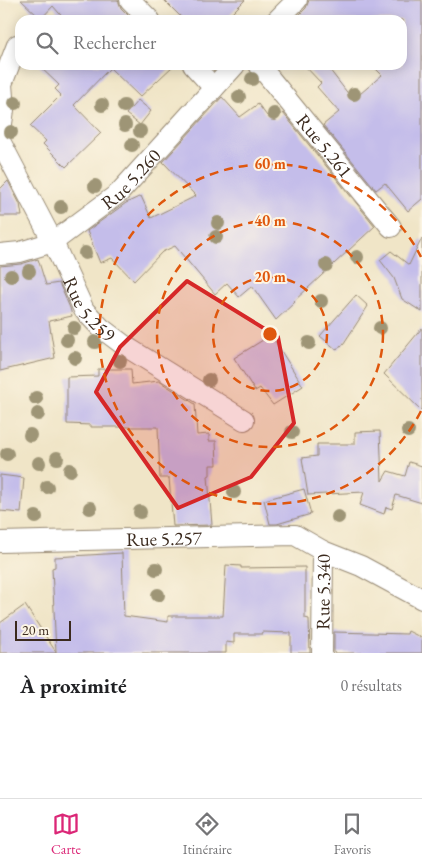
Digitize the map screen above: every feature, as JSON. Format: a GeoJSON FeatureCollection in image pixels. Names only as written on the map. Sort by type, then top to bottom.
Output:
{"type":"FeatureCollection","features":[{"type":"Feature","properties":{"kind":"street"},"geometry":{"type":"LineString","coordinates":[[130,0],[145,15]]}},
{"type":"Feature","properties":{"kind":"street"},"geometry":{"type":"LineString","coordinates":[[281,15],[292,2]]}},
{"type":"Feature","properties":{"kind":"street"},"geometry":{"type":"LineString","coordinates":[[0,137],[4,110],[2,84],[15,48]]}},
{"type":"Feature","properties":{"kind":"street"},"geometry":{"type":"LineString","coordinates":[[198,70],[214,88]]}},
{"type":"Feature","properties":{"kind":"street","name":"Rue 5.260"},"geometry":{"type":"LineString","coordinates":[[0,254],[20,252],[53,242],[119,193],[230,70]]}},
{"type":"Feature","properties":{"kind":"street","name":"Rue 5.261"},"geometry":{"type":"LineString","coordinates":[[263,70],[391,227]]}},
{"type":"Feature","properties":{"kind":"street","name":"Rue 5.259"},"geometry":{"type":"LineString","coordinates":[[0,141],[53,242],[84,310],[101,328],[126,346],[244,420]]}},
{"type":"Feature","properties":{"kind":"street","name":"Rue 5.257"},"geometry":{"type":"LineString","coordinates":[[0,542],[295,535],[323,551]]}},
{"type":"Feature","properties":{"kind":"street","name":"Rue 5.340"},"geometry":{"type":"LineString","coordinates":[[322,653],[323,551],[361,566],[422,599]]}},
{"type":"Feature","properties":{"kind":"highlighted area"},"geometry":{"type":"Polygon","coordinates":[[[187,281],[278,337],[294,423],[251,477],[178,508],[96,392],[120,347],[187,281]]]}},
{"type":"Feature","properties":{"kind":"building"},"geometry":{"type":"Polygon","coordinates":[[[21,0],[118,0],[121,8],[128,15],[61,15],[53,6],[45,15],[37,15],[21,0]]]}},
{"type":"Feature","properties":{"kind":"building"},"geometry":{"type":"Polygon","coordinates":[[[164,0],[245,0],[230,15],[179,15],[164,0]]]}},
{"type":"Feature","properties":{"kind":"building"},"geometry":{"type":"Polygon","coordinates":[[[309,0],[422,0],[422,199],[408,211],[385,183],[376,190],[323,125],[339,112],[317,87],[321,83],[309,70],[330,70],[353,100],[382,75],[377,70],[407,70],[407,15],[299,15],[306,8],[309,0]]]}},
{"type":"Feature","properties":{"kind":"building"},"geometry":{"type":"Polygon","coordinates":[[[43,70],[108,70],[74,105],[101,133],[66,167],[43,144],[46,141],[30,126],[61,95],[55,89],[59,85],[43,70]]]}},
{"type":"Feature","properties":{"kind":"building"},"geometry":{"type":"Polygon","coordinates":[[[112,70],[169,70],[140,97],[112,70]]]}},
{"type":"Feature","properties":{"kind":"building"},"geometry":{"type":"Polygon","coordinates":[[[222,97],[240,117],[258,104],[267,116],[270,114],[275,120],[283,113],[375,226],[276,320],[252,286],[239,297],[227,283],[215,294],[175,246],[162,252],[134,281],[112,258],[100,263],[87,231],[126,203],[141,196],[151,218],[196,196],[163,162],[222,97]]]}},
{"type":"Feature","properties":{"kind":"building"},"geometry":{"type":"Polygon","coordinates":[[[138,100],[151,111],[140,125],[126,114],[138,100]]]}},
{"type":"Feature","properties":{"kind":"building"},"geometry":{"type":"Polygon","coordinates":[[[8,181],[20,204],[22,216],[0,216],[0,189],[8,181]]]}},
{"type":"Feature","properties":{"kind":"building"},"geometry":{"type":"Polygon","coordinates":[[[422,238],[422,312],[402,299],[394,278],[380,260],[391,251],[409,265],[422,238]]]}},
{"type":"Feature","properties":{"kind":"building"},"geometry":{"type":"Polygon","coordinates":[[[38,259],[46,285],[59,283],[72,316],[49,321],[55,358],[0,371],[0,266],[21,264],[38,259]]]}},
{"type":"Feature","properties":{"kind":"building"},"geometry":{"type":"Polygon","coordinates":[[[356,295],[368,306],[342,346],[337,350],[320,336],[356,295]]]}},
{"type":"Feature","properties":{"kind":"building"},"geometry":{"type":"Polygon","coordinates":[[[422,328],[422,411],[384,374],[422,328]]]}},
{"type":"Feature","properties":{"kind":"building"},"geometry":{"type":"Polygon","coordinates":[[[271,335],[303,386],[273,405],[260,388],[255,391],[234,358],[271,335]]]}},
{"type":"Feature","properties":{"kind":"building"},"geometry":{"type":"Polygon","coordinates":[[[98,369],[131,369],[132,384],[159,381],[195,404],[197,435],[209,434],[209,441],[216,441],[217,465],[210,465],[210,475],[208,476],[212,525],[173,526],[169,478],[160,478],[158,427],[91,427],[91,425],[67,424],[67,377],[98,376],[98,369]]]}},
{"type":"Feature","properties":{"kind":"building"},"geometry":{"type":"Polygon","coordinates":[[[380,431],[382,481],[388,471],[405,476],[409,462],[422,466],[422,503],[396,495],[392,509],[386,507],[384,514],[360,505],[364,492],[308,495],[302,458],[317,456],[317,444],[355,444],[355,432],[380,431]]]}},
{"type":"Feature","properties":{"kind":"building"},"geometry":{"type":"Polygon","coordinates":[[[0,475],[24,478],[21,513],[0,511],[0,475]]]}},
{"type":"Feature","properties":{"kind":"building"},"geometry":{"type":"Polygon","coordinates":[[[304,489],[311,514],[277,524],[270,524],[264,500],[304,489]]]}},
{"type":"Feature","properties":{"kind":"building"},"geometry":{"type":"Polygon","coordinates":[[[122,553],[124,616],[168,622],[168,616],[223,616],[226,565],[241,566],[241,568],[305,567],[305,618],[309,619],[310,653],[291,653],[291,633],[262,632],[262,634],[234,634],[234,643],[226,642],[226,653],[0,653],[0,623],[25,605],[56,652],[52,568],[55,567],[55,557],[122,553]]]}},
{"type":"Feature","properties":{"kind":"building"},"geometry":{"type":"Polygon","coordinates":[[[408,631],[422,638],[422,653],[334,653],[334,632],[407,634],[408,631]]]}}]}
